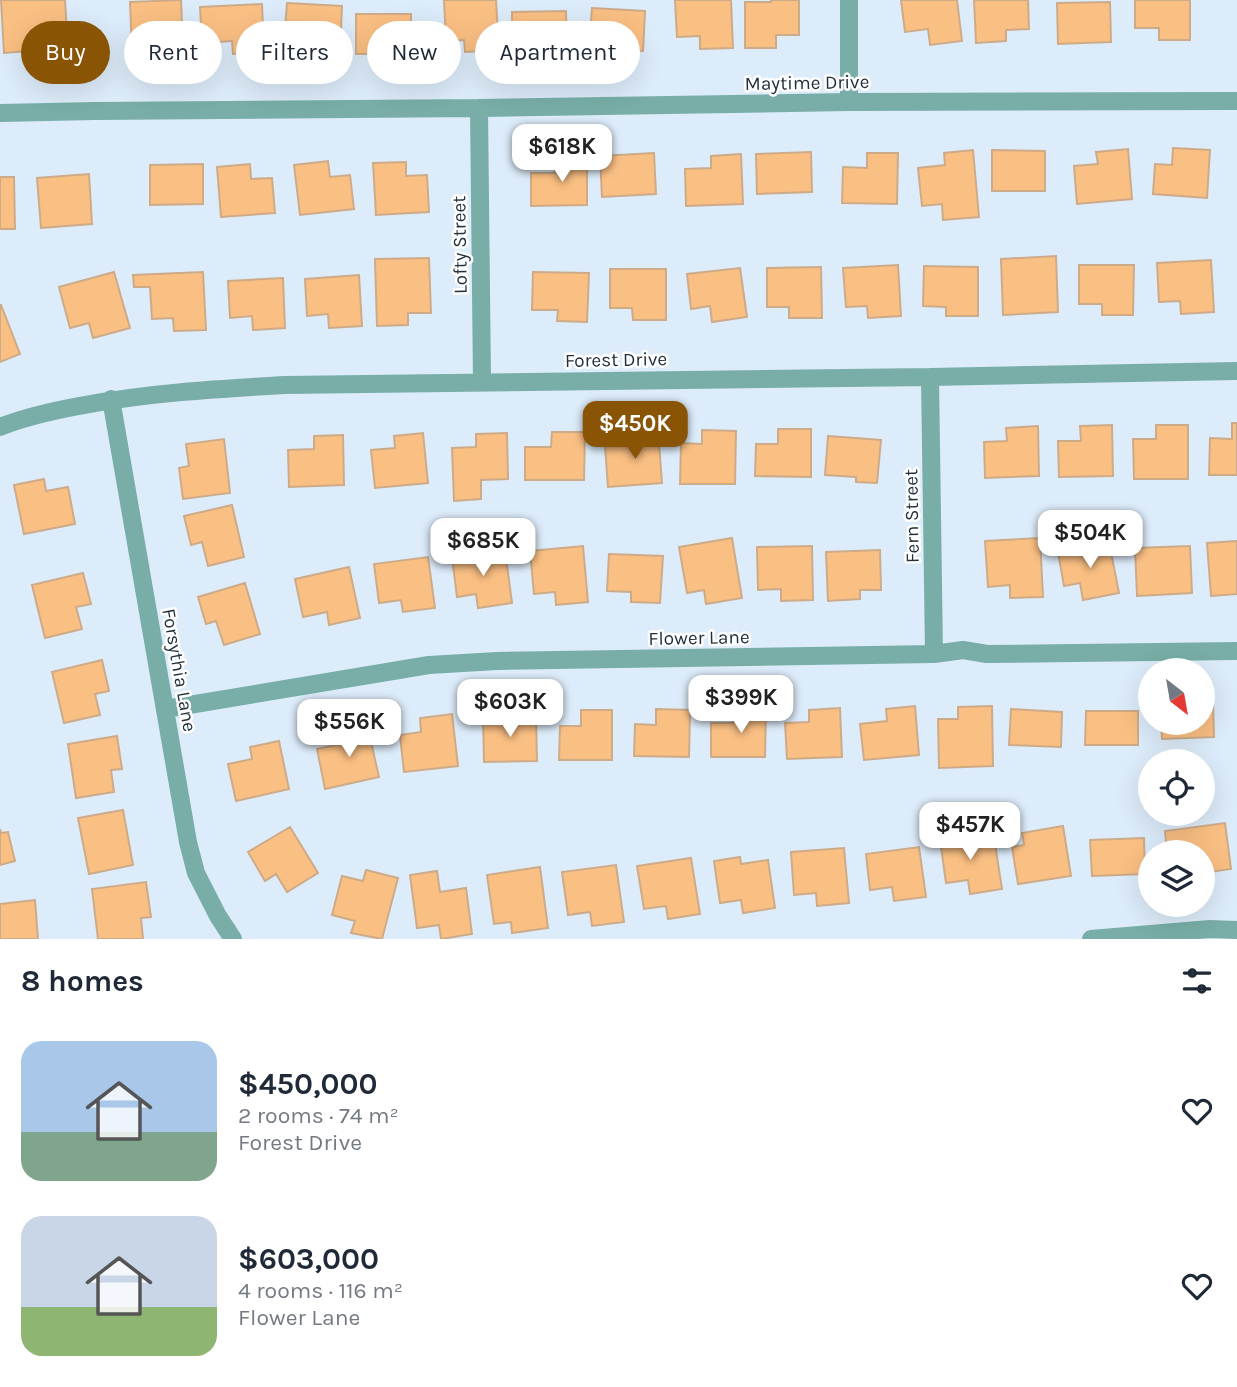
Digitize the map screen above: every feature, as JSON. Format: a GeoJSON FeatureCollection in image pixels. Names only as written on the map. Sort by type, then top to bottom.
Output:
{"type":"FeatureCollection","features":[{"type":"Feature","properties":{"kind":"street"},"geometry":{"type":"LineString","coordinates":[[849,0],[849,102]]}},
{"type":"Feature","properties":{"kind":"street","name":"Maytime Drive"},"geometry":{"type":"LineString","coordinates":[[0,113],[849,102],[1237,101]]}},
{"type":"Feature","properties":{"kind":"street","name":"Lofty Street"},"geometry":{"type":"LineString","coordinates":[[479,108],[482,382]]}},
{"type":"Feature","properties":{"kind":"street","name":"Forest Drive"},"geometry":{"type":"LineString","coordinates":[[0,427],[52,411],[111,400],[179,391],[284,385],[1237,371]]}},
{"type":"Feature","properties":{"kind":"street","name":"Fern Street"},"geometry":{"type":"LineString","coordinates":[[930,377],[934,654]]}},
{"type":"Feature","properties":{"kind":"street","name":"Forsythia Lane"},"geometry":{"type":"LineString","coordinates":[[111,400],[188,842],[196,873],[233,939]]}},
{"type":"Feature","properties":{"kind":"street","name":"Flower Lane"},"geometry":{"type":"LineString","coordinates":[[165,709],[429,665],[497,661],[934,654],[963,650],[987,654],[1237,651]]}},
{"type":"Feature","properties":{"kind":"street"},"geometry":{"type":"LineString","coordinates":[[1091,939],[1210,929],[1237,930]]}},
{"type":"Feature","properties":{"kind":"building"},"geometry":{"type":"Polygon","coordinates":[[[1,0],[65,0],[66,21],[21,21],[21,52],[4,53],[1,0]]]}},
{"type":"Feature","properties":{"kind":"building"},"geometry":{"type":"Polygon","coordinates":[[[181,0],[182,21],[131,21],[130,2],[181,0]]]}},
{"type":"Feature","properties":{"kind":"building"},"geometry":{"type":"Polygon","coordinates":[[[444,0],[496,0],[497,21],[475,21],[475,51],[465,52],[464,40],[461,40],[461,21],[445,21],[444,0]]]}},
{"type":"Feature","properties":{"kind":"building"},"geometry":{"type":"Polygon","coordinates":[[[675,0],[731,0],[733,48],[700,49],[700,36],[677,37],[675,0]]]}},
{"type":"Feature","properties":{"kind":"building"},"geometry":{"type":"Polygon","coordinates":[[[799,0],[799,35],[776,35],[776,48],[745,48],[745,2],[799,0]]]}},
{"type":"Feature","properties":{"kind":"building"},"geometry":{"type":"Polygon","coordinates":[[[901,0],[957,0],[962,41],[930,45],[928,29],[905,32],[901,0]]]}},
{"type":"Feature","properties":{"kind":"building"},"geometry":{"type":"Polygon","coordinates":[[[974,0],[1028,0],[1029,29],[1006,30],[1006,41],[976,43],[974,0]]]}},
{"type":"Feature","properties":{"kind":"building"},"geometry":{"type":"Polygon","coordinates":[[[1135,0],[1190,0],[1190,40],[1159,40],[1159,28],[1135,28],[1135,0]]]}},
{"type":"Feature","properties":{"kind":"building"},"geometry":{"type":"Polygon","coordinates":[[[1110,2],[1111,42],[1058,44],[1057,3],[1110,2]]]}},
{"type":"Feature","properties":{"kind":"building"},"geometry":{"type":"Polygon","coordinates":[[[287,3],[342,6],[341,21],[286,21],[287,3]]]}},
{"type":"Feature","properties":{"kind":"building"},"geometry":{"type":"Polygon","coordinates":[[[262,4],[263,21],[236,21],[236,54],[233,54],[232,41],[222,42],[222,21],[201,21],[200,7],[262,4]]]}},
{"type":"Feature","properties":{"kind":"building"},"geometry":{"type":"Polygon","coordinates":[[[592,8],[645,11],[643,51],[640,51],[640,21],[591,21],[592,8]]]}},
{"type":"Feature","properties":{"kind":"building"},"geometry":{"type":"Polygon","coordinates":[[[566,11],[566,21],[512,21],[512,12],[566,11]]]}},
{"type":"Feature","properties":{"kind":"building"},"geometry":{"type":"Polygon","coordinates":[[[356,14],[411,14],[411,21],[367,21],[367,54],[356,54],[356,14]]]}},
{"type":"Feature","properties":{"kind":"building"},"geometry":{"type":"Polygon","coordinates":[[[1173,148],[1210,150],[1207,198],[1153,194],[1155,164],[1172,165],[1173,148]]]}},
{"type":"Feature","properties":{"kind":"building"},"geometry":{"type":"Polygon","coordinates":[[[1128,149],[1132,199],[1077,204],[1074,166],[1098,164],[1096,152],[1128,149]]]}},
{"type":"Feature","properties":{"kind":"building"},"geometry":{"type":"Polygon","coordinates":[[[973,150],[979,217],[943,220],[942,204],[922,206],[918,168],[945,165],[944,153],[973,150]]]}},
{"type":"Feature","properties":{"kind":"building"},"geometry":{"type":"Polygon","coordinates":[[[992,150],[1045,151],[1045,191],[992,191],[992,150]]]}},
{"type":"Feature","properties":{"kind":"building"},"geometry":{"type":"Polygon","coordinates":[[[811,152],[812,192],[757,194],[756,154],[811,152]]]}},
{"type":"Feature","properties":{"kind":"building"},"geometry":{"type":"Polygon","coordinates":[[[654,153],[656,194],[602,197],[600,156],[654,153]]]}},
{"type":"Feature","properties":{"kind":"building"},"geometry":{"type":"Polygon","coordinates":[[[867,153],[898,153],[897,204],[842,203],[843,167],[867,168],[867,153]]]}},
{"type":"Feature","properties":{"kind":"building"},"geometry":{"type":"Polygon","coordinates":[[[741,154],[743,204],[686,206],[685,169],[711,168],[711,156],[741,154]]]}},
{"type":"Feature","properties":{"kind":"building"},"geometry":{"type":"Polygon","coordinates":[[[556,156],[587,156],[587,205],[531,206],[531,173],[555,173],[556,156]]]}},
{"type":"Feature","properties":{"kind":"building"},"geometry":{"type":"Polygon","coordinates":[[[328,161],[330,177],[350,175],[354,209],[300,215],[294,165],[328,161]]]}},
{"type":"Feature","properties":{"kind":"building"},"geometry":{"type":"Polygon","coordinates":[[[406,162],[406,176],[427,175],[429,212],[376,215],[373,163],[406,162]]]}},
{"type":"Feature","properties":{"kind":"building"},"geometry":{"type":"Polygon","coordinates":[[[203,164],[203,204],[150,205],[150,165],[203,164]]]}},
{"type":"Feature","properties":{"kind":"building"},"geometry":{"type":"Polygon","coordinates":[[[250,164],[251,179],[272,178],[275,213],[221,217],[217,167],[250,164]]]}},
{"type":"Feature","properties":{"kind":"building"},"geometry":{"type":"Polygon","coordinates":[[[89,174],[92,224],[41,228],[37,178],[89,174]]]}},
{"type":"Feature","properties":{"kind":"building"},"geometry":{"type":"Polygon","coordinates":[[[0,177],[14,177],[15,229],[0,229],[0,177]]]}},
{"type":"Feature","properties":{"kind":"building"},"geometry":{"type":"Polygon","coordinates":[[[1056,256],[1058,312],[1003,315],[1001,259],[1056,256]]]}},
{"type":"Feature","properties":{"kind":"building"},"geometry":{"type":"Polygon","coordinates":[[[429,258],[431,313],[408,313],[408,325],[377,326],[375,259],[429,258]]]}},
{"type":"Feature","properties":{"kind":"building"},"geometry":{"type":"Polygon","coordinates":[[[1211,260],[1214,312],[1181,314],[1180,301],[1159,302],[1157,263],[1211,260]]]}},
{"type":"Feature","properties":{"kind":"building"},"geometry":{"type":"Polygon","coordinates":[[[898,265],[901,316],[868,318],[867,306],[846,307],[843,268],[898,265]]]}},
{"type":"Feature","properties":{"kind":"building"},"geometry":{"type":"Polygon","coordinates":[[[1079,265],[1134,265],[1133,315],[1102,315],[1102,304],[1079,304],[1079,265]]]}},
{"type":"Feature","properties":{"kind":"building"},"geometry":{"type":"Polygon","coordinates":[[[924,266],[978,267],[978,316],[946,316],[946,307],[923,306],[924,266]]]}},
{"type":"Feature","properties":{"kind":"building"},"geometry":{"type":"Polygon","coordinates":[[[821,267],[822,318],[789,318],[789,307],[767,307],[767,268],[821,267]]]}},
{"type":"Feature","properties":{"kind":"building"},"geometry":{"type":"Polygon","coordinates":[[[740,268],[747,317],[712,322],[710,306],[691,309],[687,274],[740,268]]]}},
{"type":"Feature","properties":{"kind":"building"},"geometry":{"type":"Polygon","coordinates":[[[610,269],[666,269],[666,320],[633,320],[632,308],[610,308],[610,269]]]}},
{"type":"Feature","properties":{"kind":"building"},"geometry":{"type":"Polygon","coordinates":[[[114,272],[130,328],[93,338],[89,323],[70,328],[59,287],[114,272]]]}},
{"type":"Feature","properties":{"kind":"building"},"geometry":{"type":"Polygon","coordinates":[[[203,272],[206,330],[174,331],[173,318],[152,319],[150,287],[134,287],[133,275],[203,272]]]}},
{"type":"Feature","properties":{"kind":"building"},"geometry":{"type":"Polygon","coordinates":[[[533,272],[589,273],[587,322],[557,321],[558,310],[532,310],[533,272]]]}},
{"type":"Feature","properties":{"kind":"building"},"geometry":{"type":"Polygon","coordinates":[[[359,275],[362,326],[329,328],[328,314],[307,316],[305,279],[359,275]]]}},
{"type":"Feature","properties":{"kind":"building"},"geometry":{"type":"Polygon","coordinates":[[[283,278],[285,328],[253,330],[252,316],[230,318],[228,281],[283,278]]]}},
{"type":"Feature","properties":{"kind":"building"},"geometry":{"type":"Polygon","coordinates":[[[0,305],[20,354],[0,362],[0,305]]]}},
{"type":"Feature","properties":{"kind":"building"},"geometry":{"type":"Polygon","coordinates":[[[1232,423],[1237,423],[1237,475],[1209,475],[1210,438],[1232,439],[1232,423]]]}},
{"type":"Feature","properties":{"kind":"building"},"geometry":{"type":"Polygon","coordinates":[[[1112,425],[1113,476],[1059,477],[1058,441],[1081,441],[1080,426],[1112,425]]]}},
{"type":"Feature","properties":{"kind":"building"},"geometry":{"type":"Polygon","coordinates":[[[1156,425],[1188,425],[1188,479],[1134,479],[1133,439],[1156,439],[1156,425]]]}},
{"type":"Feature","properties":{"kind":"building"},"geometry":{"type":"Polygon","coordinates":[[[1038,426],[1039,476],[985,478],[984,442],[1007,441],[1006,428],[1038,426]]]}},
{"type":"Feature","properties":{"kind":"building"},"geometry":{"type":"Polygon","coordinates":[[[778,429],[811,429],[811,477],[755,476],[756,444],[778,444],[778,429]]]}},
{"type":"Feature","properties":{"kind":"building"},"geometry":{"type":"Polygon","coordinates":[[[658,430],[662,483],[608,487],[605,446],[628,445],[627,432],[658,430]]]}},
{"type":"Feature","properties":{"kind":"building"},"geometry":{"type":"Polygon","coordinates":[[[702,430],[736,431],[735,484],[680,484],[681,443],[702,444],[702,430]]]}},
{"type":"Feature","properties":{"kind":"building"},"geometry":{"type":"Polygon","coordinates":[[[552,432],[585,432],[584,480],[525,480],[525,447],[551,447],[552,432]]]}},
{"type":"Feature","properties":{"kind":"building"},"geometry":{"type":"Polygon","coordinates":[[[423,433],[428,483],[375,488],[371,450],[395,448],[394,436],[423,433]]]}},
{"type":"Feature","properties":{"kind":"building"},"geometry":{"type":"Polygon","coordinates":[[[507,433],[508,479],[481,480],[481,499],[454,501],[452,448],[476,447],[476,434],[507,433]]]}},
{"type":"Feature","properties":{"kind":"building"},"geometry":{"type":"Polygon","coordinates":[[[343,435],[344,485],[289,487],[288,450],[314,449],[314,436],[343,435]]]}},
{"type":"Feature","properties":{"kind":"building"},"geometry":{"type":"Polygon","coordinates":[[[828,436],[881,440],[877,483],[856,482],[856,477],[825,475],[828,436]]]}},
{"type":"Feature","properties":{"kind":"building"},"geometry":{"type":"Polygon","coordinates":[[[224,439],[230,493],[183,499],[179,468],[189,466],[186,444],[224,439]]]}},
{"type":"Feature","properties":{"kind":"building"},"geometry":{"type":"Polygon","coordinates":[[[44,479],[46,491],[68,487],[75,524],[24,534],[14,485],[44,479]]]}},
{"type":"Feature","properties":{"kind":"building"},"geometry":{"type":"Polygon","coordinates":[[[232,505],[244,557],[208,566],[202,542],[191,545],[184,516],[232,505]]]}},
{"type":"Feature","properties":{"kind":"building"},"geometry":{"type":"Polygon","coordinates":[[[732,538],[742,598],[706,604],[704,590],[687,593],[679,547],[732,538]]]}},
{"type":"Feature","properties":{"kind":"building"},"geometry":{"type":"Polygon","coordinates":[[[1040,538],[1043,597],[1010,598],[1010,585],[988,587],[985,541],[1040,538]]]}},
{"type":"Feature","properties":{"kind":"building"},"geometry":{"type":"Polygon","coordinates":[[[1237,541],[1237,594],[1211,596],[1207,543],[1237,541]]]}},
{"type":"Feature","properties":{"kind":"building"},"geometry":{"type":"Polygon","coordinates":[[[1109,542],[1119,593],[1083,600],[1080,583],[1064,586],[1058,552],[1109,542]]]}},
{"type":"Feature","properties":{"kind":"building"},"geometry":{"type":"Polygon","coordinates":[[[583,546],[588,602],[556,605],[555,592],[534,594],[530,551],[583,546]]]}},
{"type":"Feature","properties":{"kind":"building"},"geometry":{"type":"Polygon","coordinates":[[[812,546],[813,600],[781,601],[781,589],[758,590],[757,547],[812,546]]]}},
{"type":"Feature","properties":{"kind":"building"},"geometry":{"type":"Polygon","coordinates":[[[1190,546],[1192,593],[1137,596],[1135,548],[1190,546]]]}},
{"type":"Feature","properties":{"kind":"building"},"geometry":{"type":"Polygon","coordinates":[[[505,550],[512,603],[478,608],[476,594],[457,597],[452,557],[505,550]]]}},
{"type":"Feature","properties":{"kind":"building"},"geometry":{"type":"Polygon","coordinates":[[[880,550],[881,590],[860,590],[860,599],[828,601],[826,552],[880,550]]]}},
{"type":"Feature","properties":{"kind":"building"},"geometry":{"type":"Polygon","coordinates":[[[609,554],[663,556],[660,603],[631,602],[631,592],[607,591],[609,554]]]}},
{"type":"Feature","properties":{"kind":"building"},"geometry":{"type":"Polygon","coordinates":[[[428,557],[435,608],[403,612],[401,600],[379,603],[374,564],[428,557]]]}},
{"type":"Feature","properties":{"kind":"building"},"geometry":{"type":"Polygon","coordinates":[[[349,567],[360,618],[329,625],[327,612],[303,617],[295,579],[349,567]]]}},
{"type":"Feature","properties":{"kind":"building"},"geometry":{"type":"Polygon","coordinates":[[[83,573],[91,604],[76,607],[82,629],[45,638],[32,585],[83,573]]]}},
{"type":"Feature","properties":{"kind":"building"},"geometry":{"type":"Polygon","coordinates":[[[245,583],[260,634],[224,645],[216,621],[206,624],[198,597],[245,583]]]}},
{"type":"Feature","properties":{"kind":"building"},"geometry":{"type":"Polygon","coordinates":[[[102,660],[109,691],[95,694],[100,715],[64,723],[52,672],[102,660]]]}},
{"type":"Feature","properties":{"kind":"building"},"geometry":{"type":"Polygon","coordinates":[[[915,706],[919,755],[864,760],[860,724],[887,721],[886,709],[915,706]]]}},
{"type":"Feature","properties":{"kind":"building"},"geometry":{"type":"Polygon","coordinates":[[[992,706],[993,766],[939,768],[938,719],[958,719],[958,707],[992,706]]]}},
{"type":"Feature","properties":{"kind":"building"},"geometry":{"type":"Polygon","coordinates":[[[734,708],[766,708],[765,757],[711,757],[711,723],[733,723],[734,708]]]}},
{"type":"Feature","properties":{"kind":"building"},"geometry":{"type":"Polygon","coordinates":[[[840,708],[842,757],[787,759],[785,723],[809,722],[809,710],[840,708]]]}},
{"type":"Feature","properties":{"kind":"building"},"geometry":{"type":"Polygon","coordinates":[[[656,709],[690,710],[689,757],[634,756],[635,724],[656,725],[656,709]]]}},
{"type":"Feature","properties":{"kind":"building"},"geometry":{"type":"Polygon","coordinates":[[[1011,709],[1062,712],[1061,747],[1009,745],[1011,709]]]}},
{"type":"Feature","properties":{"kind":"building"},"geometry":{"type":"Polygon","coordinates":[[[581,710],[612,710],[612,760],[559,760],[560,726],[581,726],[581,710]]]}},
{"type":"Feature","properties":{"kind":"building"},"geometry":{"type":"Polygon","coordinates":[[[1086,711],[1138,711],[1138,745],[1085,745],[1086,711]]]}},
{"type":"Feature","properties":{"kind":"building"},"geometry":{"type":"Polygon","coordinates":[[[452,714],[458,766],[404,772],[400,735],[421,732],[420,718],[452,714]]]}},
{"type":"Feature","properties":{"kind":"building"},"geometry":{"type":"Polygon","coordinates":[[[536,716],[537,761],[484,762],[483,717],[536,716]]]}},
{"type":"Feature","properties":{"kind":"building"},"geometry":{"type":"Polygon","coordinates":[[[367,724],[379,777],[325,789],[317,749],[340,744],[337,731],[367,724]]]}},
{"type":"Feature","properties":{"kind":"building"},"geometry":{"type":"Polygon","coordinates":[[[1162,735],[1214,735],[1214,737],[1162,739],[1162,735]]]}},
{"type":"Feature","properties":{"kind":"building"},"geometry":{"type":"Polygon","coordinates":[[[117,736],[122,769],[111,770],[114,792],[76,798],[68,744],[117,736]]]}},
{"type":"Feature","properties":{"kind":"building"},"geometry":{"type":"Polygon","coordinates":[[[279,741],[289,789],[236,801],[228,764],[252,759],[250,747],[279,741]]]}},
{"type":"Feature","properties":{"kind":"building"},"geometry":{"type":"Polygon","coordinates":[[[123,810],[133,865],[89,874],[78,818],[123,810]]]}},
{"type":"Feature","properties":{"kind":"building"},"geometry":{"type":"Polygon","coordinates":[[[1225,823],[1231,869],[1215,871],[1215,840],[1166,840],[1165,831],[1225,823]]]}},
{"type":"Feature","properties":{"kind":"building"},"geometry":{"type":"Polygon","coordinates":[[[1063,826],[1071,876],[1018,884],[1012,847],[1024,845],[1022,833],[1063,826]]]}},
{"type":"Feature","properties":{"kind":"building"},"geometry":{"type":"Polygon","coordinates":[[[290,827],[318,873],[287,892],[276,874],[265,881],[248,852],[290,827]]]}},
{"type":"Feature","properties":{"kind":"building"},"geometry":{"type":"Polygon","coordinates":[[[966,828],[969,848],[995,844],[1002,889],[970,894],[968,880],[946,883],[939,832],[966,828]]]}},
{"type":"Feature","properties":{"kind":"building"},"geometry":{"type":"Polygon","coordinates":[[[0,829],[1,833],[8,832],[15,861],[0,865],[0,829]]]}},
{"type":"Feature","properties":{"kind":"building"},"geometry":{"type":"Polygon","coordinates":[[[1144,838],[1138,840],[1138,874],[1092,876],[1090,840],[1144,838]]]}},
{"type":"Feature","properties":{"kind":"building"},"geometry":{"type":"Polygon","coordinates":[[[919,847],[926,897],[894,901],[892,887],[870,890],[866,854],[919,847]]]}},
{"type":"Feature","properties":{"kind":"building"},"geometry":{"type":"Polygon","coordinates":[[[844,848],[849,903],[817,906],[816,893],[794,895],[791,852],[844,848]]]}},
{"type":"Feature","properties":{"kind":"building"},"geometry":{"type":"Polygon","coordinates":[[[740,857],[741,864],[768,860],[775,908],[743,913],[741,900],[720,903],[714,861],[740,857]]]}},
{"type":"Feature","properties":{"kind":"building"},"geometry":{"type":"Polygon","coordinates":[[[691,858],[700,914],[668,919],[666,906],[644,909],[637,866],[691,858]]]}},
{"type":"Feature","properties":{"kind":"building"},"geometry":{"type":"Polygon","coordinates":[[[616,865],[624,922],[592,926],[590,912],[568,915],[562,872],[616,865]]]}},
{"type":"Feature","properties":{"kind":"building"},"geometry":{"type":"Polygon","coordinates":[[[540,867],[548,928],[512,933],[511,922],[494,924],[487,875],[540,867]]]}},
{"type":"Feature","properties":{"kind":"building"},"geometry":{"type":"Polygon","coordinates":[[[366,870],[398,878],[382,939],[351,933],[355,921],[332,915],[342,876],[363,881],[366,870]]]}},
{"type":"Feature","properties":{"kind":"building"},"geometry":{"type":"Polygon","coordinates":[[[437,871],[440,892],[466,888],[472,934],[441,939],[439,925],[417,928],[410,875],[437,871]]]}},
{"type":"Feature","properties":{"kind":"building"},"geometry":{"type":"Polygon","coordinates":[[[146,882],[151,917],[141,918],[143,939],[98,939],[92,889],[146,882]]]}},
{"type":"Feature","properties":{"kind":"building"},"geometry":{"type":"Polygon","coordinates":[[[35,900],[38,939],[0,939],[0,904],[35,900]]]}}]}
